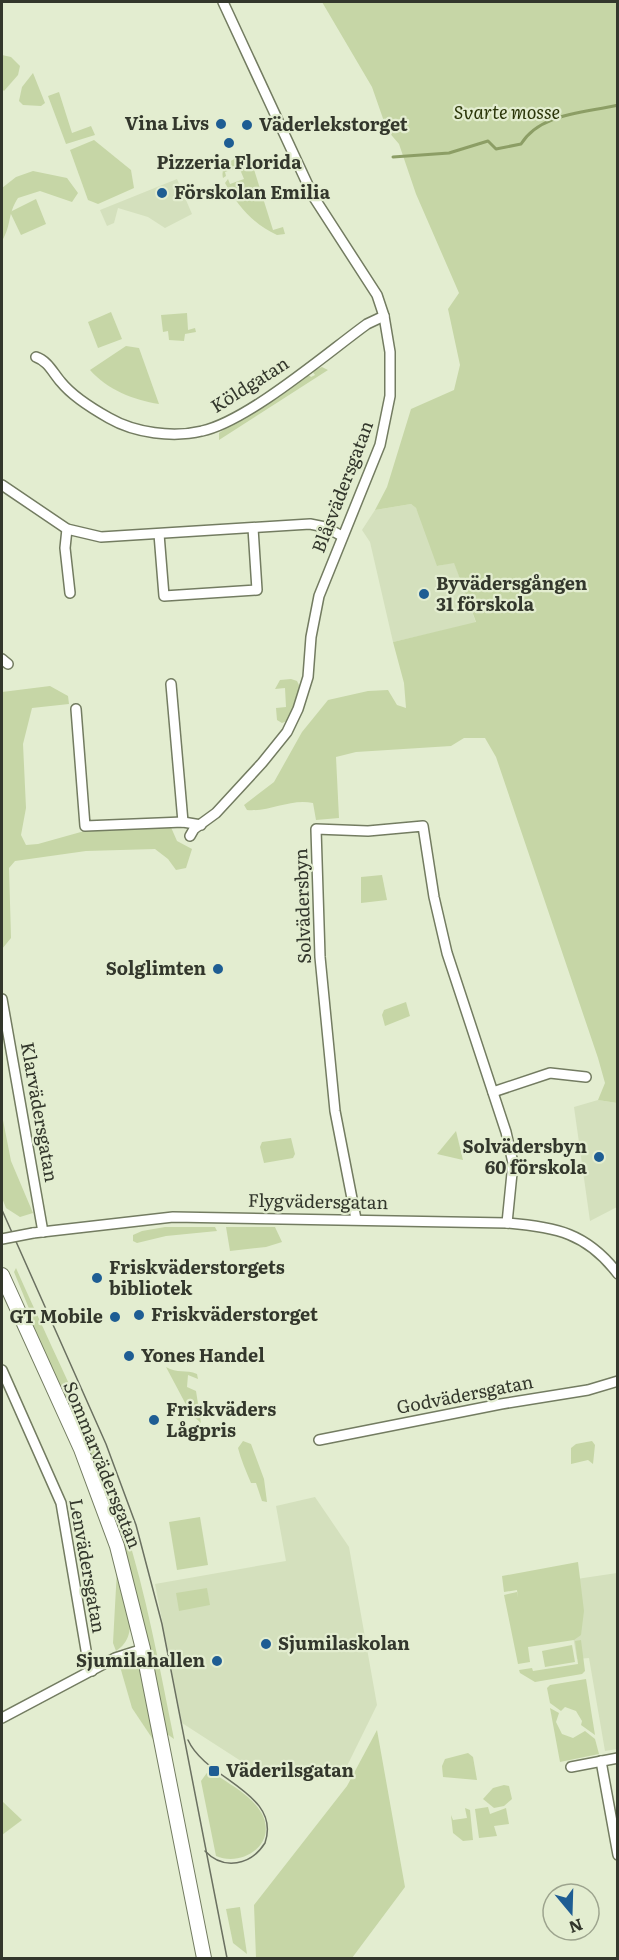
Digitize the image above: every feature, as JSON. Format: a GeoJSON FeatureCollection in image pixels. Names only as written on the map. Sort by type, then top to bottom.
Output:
{"type":"FeatureCollection","features":[{"type":"Feature","properties":{"kind":"street","name":"Blåsvädersgatan"},"geometry":{"type":"LineString","coordinates":[[190,836],[216,813],[262,764],[290,727],[306,689],[319,596],[380,445],[387,422],[390,396],[390,352],[384,316],[377,295],[327,219],[305,179],[223,2]]}},
{"type":"Feature","properties":{"kind":"street","name":"Köldgatan"},"geometry":{"type":"LineString","coordinates":[[36,357],[43,360],[72,392],[112,420],[154,432],[190,433],[203,431],[232,418],[367,324],[384,316]]}},
{"type":"Feature","properties":{"kind":"street"},"geometry":{"type":"LineString","coordinates":[[2,485],[67,529],[101,537],[317,525],[342,536]]}},
{"type":"Feature","properties":{"kind":"street"},"geometry":{"type":"LineString","coordinates":[[159,534],[164,596],[258,590],[253,528]]}},
{"type":"Feature","properties":{"kind":"street"},"geometry":{"type":"LineString","coordinates":[[67,529],[65,548],[69,593]]}},
{"type":"Feature","properties":{"kind":"street"},"geometry":{"type":"LineString","coordinates":[[171,684],[183,822]]}},
{"type":"Feature","properties":{"kind":"street"},"geometry":{"type":"LineString","coordinates":[[76,709],[85,826],[183,822],[201,825]]}},
{"type":"Feature","properties":{"kind":"street","name":"Solvädersbyn"},"geometry":{"type":"LineString","coordinates":[[356,1219],[335,1111],[320,957],[316,829],[368,831],[423,826],[434,897],[447,953],[493,1092],[513,1163],[507,1223]]}},
{"type":"Feature","properties":{"kind":"street","name":"Klarvädersgatan"},"geometry":{"type":"LineString","coordinates":[[2,999],[38,1233]]}},
{"type":"Feature","properties":{"kind":"street"},"geometry":{"type":"LineString","coordinates":[[493,1092],[550,1073],[586,1077]]}},
{"type":"Feature","properties":{"kind":"street","name":"Flygvädersgatan"},"geometry":{"type":"LineString","coordinates":[[2,1239],[172,1217],[507,1223],[545,1226],[579,1238],[604,1258],[618,1274]]}},
{"type":"Feature","properties":{"kind":"street","name":"Sommarvädersgatan"},"geometry":{"type":"LineString","coordinates":[[2,1275],[100,1497],[117,1546],[143,1649],[204,1959]]}},
{"type":"Feature","properties":{"kind":"street","name":"Lenvädersgatan"},"geometry":{"type":"LineString","coordinates":[[2,1370],[61,1503],[87,1656],[92,1671]]}},
{"type":"Feature","properties":{"kind":"street","name":"Godvädersgatan"},"geometry":{"type":"LineString","coordinates":[[319,1440],[501,1404],[588,1390],[618,1381]]}},
{"type":"Feature","properties":{"kind":"street"},"geometry":{"type":"LineString","coordinates":[[2,1718],[115,1658],[143,1649]]}},
{"type":"Feature","properties":{"kind":"street"},"geometry":{"type":"LineString","coordinates":[[571,1767],[618,1758]]}},
{"type":"Feature","properties":{"kind":"street"},"geometry":{"type":"LineString","coordinates":[[601,1761],[618,1855]]}},
{"type":"Feature","properties":{"kind":"shaded area","name":"Förskolan Emilia"},"geometry":{"type":"Polygon","coordinates":[[[177,179],[192,214],[165,228],[148,217],[118,208],[114,223],[107,226],[100,210],[177,179]]]}},
{"type":"Feature","properties":{"kind":"shaded area","name":"Byvädersgången 31 förskola"},"geometry":{"type":"Polygon","coordinates":[[[411,504],[416,508],[428,533],[438,566],[454,562],[476,623],[393,642],[370,542],[362,530],[375,510],[411,504]]]}},
{"type":"Feature","properties":{"kind":"shaded area","name":"Solvädersbyn 60 förskola"},"geometry":{"type":"Polygon","coordinates":[[[598,1100],[617,1103],[617,1207],[590,1221],[574,1107],[598,1100]]]}},
{"type":"Feature","properties":{"kind":"shaded area","name":"Sjumilaskolan"},"geometry":{"type":"Polygon","coordinates":[[[315,1497],[349,1547],[377,1705],[347,1766],[269,1779],[182,1723],[155,1584],[286,1561],[276,1506],[315,1497]]]}},
{"type":"Feature","properties":{"kind":"shaded area"},"geometry":{"type":"Polygon","coordinates":[[[617,1573],[617,1749],[605,1751],[589,1658],[577,1659],[563,1581],[617,1573]]]}},
{"type":"Feature","properties":{"kind":"green space","name":"Svarte mosse"},"geometry":{"type":"Polygon","coordinates":[[[322,2],[617,2],[617,1103],[598,1100],[605,1083],[598,1058],[496,757],[485,738],[464,738],[451,746],[356,752],[336,757],[339,818],[316,820],[313,803],[297,802],[256,810],[247,810],[244,805],[274,782],[302,732],[328,700],[368,691],[388,690],[397,705],[406,708],[404,683],[393,642],[476,622],[454,563],[437,566],[416,508],[411,504],[375,510],[387,487],[411,409],[454,390],[460,365],[448,309],[459,293],[416,194],[399,144],[387,130],[372,87],[322,2]]]}},
{"type":"Feature","properties":{"kind":"green space"},"geometry":{"type":"Polygon","coordinates":[[[2,55],[11,57],[20,66],[18,75],[4,91],[2,89],[2,55]]]}},
{"type":"Feature","properties":{"kind":"green space"},"geometry":{"type":"Polygon","coordinates":[[[33,73],[45,103],[41,106],[23,105],[19,101],[22,87],[33,73]]]}},
{"type":"Feature","properties":{"kind":"green space"},"geometry":{"type":"Polygon","coordinates":[[[59,92],[72,133],[91,126],[95,135],[66,144],[48,96],[59,92]]]}},
{"type":"Feature","properties":{"kind":"green space"},"geometry":{"type":"Polygon","coordinates":[[[94,140],[131,170],[134,188],[98,204],[88,200],[70,150],[94,140]]]}},
{"type":"Feature","properties":{"kind":"green space"},"geometry":{"type":"Polygon","coordinates":[[[241,156],[244,163],[256,159],[252,163],[273,230],[283,227],[285,234],[277,235],[253,220],[225,183],[228,179],[230,184],[244,179],[239,167],[225,172],[226,176],[223,178],[225,167],[241,156]]]}},
{"type":"Feature","properties":{"kind":"green space"},"geometry":{"type":"Polygon","coordinates":[[[33,171],[67,178],[78,193],[72,202],[40,191],[18,198],[2,241],[2,188],[16,177],[33,171]]]}},
{"type":"Feature","properties":{"kind":"green space"},"geometry":{"type":"Polygon","coordinates":[[[36,199],[46,224],[21,235],[10,212],[36,199]]]}},
{"type":"Feature","properties":{"kind":"green space"},"geometry":{"type":"Polygon","coordinates":[[[111,312],[122,339],[98,348],[88,322],[111,312]]]}},
{"type":"Feature","properties":{"kind":"green space"},"geometry":{"type":"Polygon","coordinates":[[[187,313],[188,330],[195,328],[196,332],[185,334],[184,341],[169,340],[168,331],[163,332],[161,315],[187,313]]]}},
{"type":"Feature","properties":{"kind":"green space"},"geometry":{"type":"Polygon","coordinates":[[[126,346],[139,348],[159,404],[122,393],[105,383],[90,370],[126,346]]]}},
{"type":"Feature","properties":{"kind":"green space"},"geometry":{"type":"Polygon","coordinates":[[[322,367],[328,370],[219,440],[219,433],[308,374],[311,377],[315,375],[312,371],[322,367]]]}},
{"type":"Feature","properties":{"kind":"green space"},"geometry":{"type":"Polygon","coordinates":[[[280,680],[297,681],[301,689],[287,721],[282,723],[277,720],[276,708],[286,707],[285,688],[275,689],[280,680]]]}},
{"type":"Feature","properties":{"kind":"green space"},"geometry":{"type":"Polygon","coordinates":[[[50,686],[68,696],[69,704],[32,708],[23,744],[26,808],[21,835],[26,845],[38,844],[88,830],[170,825],[177,841],[192,849],[186,868],[176,870],[168,859],[155,849],[86,851],[15,861],[9,868],[11,938],[2,949],[2,692],[50,686]]]}},
{"type":"Feature","properties":{"kind":"green space"},"geometry":{"type":"Polygon","coordinates":[[[382,875],[387,900],[361,903],[361,877],[382,875]]]}},
{"type":"Feature","properties":{"kind":"green space"},"geometry":{"type":"Polygon","coordinates":[[[406,1002],[410,1016],[385,1026],[382,1015],[384,1010],[406,1002]]]}},
{"type":"Feature","properties":{"kind":"green space"},"geometry":{"type":"Polygon","coordinates":[[[2,1115],[11,1161],[33,1213],[20,1217],[6,1208],[2,1198],[2,1115]]]}},
{"type":"Feature","properties":{"kind":"green space"},"geometry":{"type":"Polygon","coordinates":[[[456,1131],[463,1160],[437,1154],[456,1131]]]}},
{"type":"Feature","properties":{"kind":"green space"},"geometry":{"type":"Polygon","coordinates":[[[291,1138],[295,1154],[293,1158],[264,1163],[260,1147],[262,1142],[291,1138]]]}},
{"type":"Feature","properties":{"kind":"green space"},"geometry":{"type":"Polygon","coordinates":[[[165,1227],[215,1227],[217,1231],[166,1236],[137,1243],[133,1241],[133,1235],[142,1231],[165,1227]]]}},
{"type":"Feature","properties":{"kind":"green space"},"geometry":{"type":"Polygon","coordinates":[[[226,1227],[275,1227],[282,1242],[266,1247],[230,1251],[226,1227]]]}},
{"type":"Feature","properties":{"kind":"green space"},"geometry":{"type":"Polygon","coordinates":[[[16,1268],[86,1423],[122,1518],[145,1600],[174,1739],[167,1734],[142,1616],[111,1512],[27,1315],[30,1311],[14,1272],[16,1268]]]}},
{"type":"Feature","properties":{"kind":"green space"},"geometry":{"type":"Polygon","coordinates":[[[166,1367],[197,1374],[198,1379],[188,1375],[187,1387],[196,1391],[201,1423],[191,1414],[166,1367]]]}},
{"type":"Feature","properties":{"kind":"green space"},"geometry":{"type":"Polygon","coordinates":[[[243,1441],[251,1444],[264,1479],[267,1502],[262,1501],[256,1483],[251,1483],[238,1448],[243,1441]]]}},
{"type":"Feature","properties":{"kind":"green space"},"geometry":{"type":"Polygon","coordinates":[[[592,1441],[595,1445],[593,1464],[588,1460],[571,1464],[571,1448],[576,1444],[592,1441]]]}},
{"type":"Feature","properties":{"kind":"green space"},"geometry":{"type":"Polygon","coordinates":[[[200,1517],[208,1565],[177,1570],[169,1522],[200,1517]]]}},
{"type":"Feature","properties":{"kind":"green space"},"geometry":{"type":"Polygon","coordinates":[[[578,1562],[584,1611],[581,1635],[574,1640],[528,1647],[530,1662],[518,1664],[504,1595],[517,1592],[518,1598],[517,1590],[504,1592],[502,1576],[578,1562]]]}},
{"type":"Feature","properties":{"kind":"green space"},"geometry":{"type":"Polygon","coordinates":[[[117,1569],[127,1601],[130,1624],[129,1635],[116,1651],[113,1643],[117,1569]]]}},
{"type":"Feature","properties":{"kind":"green space"},"geometry":{"type":"Polygon","coordinates":[[[207,1588],[210,1605],[179,1611],[176,1593],[207,1588]]]}},
{"type":"Feature","properties":{"kind":"green space"},"geometry":{"type":"Polygon","coordinates":[[[581,1640],[585,1671],[582,1674],[535,1682],[520,1673],[519,1670],[532,1668],[533,1671],[578,1664],[575,1641],[581,1640]]]}},
{"type":"Feature","properties":{"kind":"green space"},"geometry":{"type":"Polygon","coordinates":[[[572,1645],[575,1662],[545,1667],[542,1651],[572,1645]]]}},
{"type":"Feature","properties":{"kind":"green space"},"geometry":{"type":"Polygon","coordinates":[[[122,1661],[135,1664],[141,1673],[154,1741],[132,1708],[119,1663],[122,1661]]]}},
{"type":"Feature","properties":{"kind":"green space"},"geometry":{"type":"Polygon","coordinates":[[[586,1679],[595,1735],[581,1725],[582,1721],[576,1711],[565,1707],[561,1711],[550,1703],[547,1688],[550,1685],[586,1679]]]}},
{"type":"Feature","properties":{"kind":"green space"},"geometry":{"type":"Polygon","coordinates":[[[550,1708],[559,1713],[556,1722],[562,1734],[573,1738],[585,1731],[595,1739],[599,1754],[560,1762],[550,1708]]]}},
{"type":"Feature","properties":{"kind":"green space"},"geometry":{"type":"Polygon","coordinates":[[[377,1730],[405,1887],[352,1958],[256,1958],[254,1905],[347,1786],[377,1730]]]}},
{"type":"Feature","properties":{"kind":"green space"},"geometry":{"type":"Polygon","coordinates":[[[468,1753],[473,1757],[477,1780],[443,1777],[442,1766],[445,1759],[468,1753]]]}},
{"type":"Feature","properties":{"kind":"green space"},"geometry":{"type":"Polygon","coordinates":[[[209,1770],[247,1796],[263,1816],[266,1827],[265,1836],[254,1851],[245,1856],[226,1859],[216,1856],[201,1781],[209,1770]]]}},
{"type":"Feature","properties":{"kind":"green space"},"geometry":{"type":"Polygon","coordinates":[[[509,1786],[512,1799],[504,1806],[494,1808],[483,1799],[493,1788],[509,1786]]]}},
{"type":"Feature","properties":{"kind":"green space"},"geometry":{"type":"Polygon","coordinates":[[[2,1801],[22,1820],[2,1835],[2,1801]]]}},
{"type":"Feature","properties":{"kind":"green space"},"geometry":{"type":"Polygon","coordinates":[[[488,1807],[490,1814],[506,1808],[509,1824],[494,1826],[497,1836],[479,1838],[475,1809],[488,1807]]]}},
{"type":"Feature","properties":{"kind":"green space"},"geometry":{"type":"Polygon","coordinates":[[[465,1808],[470,1810],[473,1840],[463,1841],[453,1833],[451,1815],[453,1820],[467,1818],[465,1808]]]}},
{"type":"Feature","properties":{"kind":"green space"},"geometry":{"type":"Polygon","coordinates":[[[240,1907],[247,1954],[233,1943],[226,1909],[240,1907]]]}},
{"type":"Feature","properties":{"kind":"waterway"},"geometry":{"type":"LineString","coordinates":[[393,157],[449,153],[488,141],[496,149],[521,144],[529,134],[551,120],[618,105]]}},
{"type":"Feature","properties":{"kind":"tram line"},"geometry":{"type":"LineString","coordinates":[[2,1210],[106,1444],[136,1525],[162,1624],[227,1958]]}},
{"type":"Feature","properties":{"kind":"tram line"},"geometry":{"type":"LineString","coordinates":[[188,1740],[197,1754],[210,1766],[253,1799],[263,1811],[267,1826],[265,1843],[245,1860],[237,1863],[220,1861],[205,1851]]}},
{"type":"Feature","properties":{"kind":"place","name":"Vina Livs"},"geometry":{"type":"Point","coordinates":[221,124]}},
{"type":"Feature","properties":{"kind":"place","name":"Väderlekstorget"},"geometry":{"type":"Point","coordinates":[247,125]}},
{"type":"Feature","properties":{"kind":"place","name":"Pizzeria Florida"},"geometry":{"type":"Point","coordinates":[229,143]}},
{"type":"Feature","properties":{"kind":"place","name":"Förskolan Emilia"},"geometry":{"type":"Point","coordinates":[162,193]}},
{"type":"Feature","properties":{"kind":"place","name":"Byvädersgången 31 förskola"},"geometry":{"type":"Point","coordinates":[424,594]}},
{"type":"Feature","properties":{"kind":"place","name":"Solglimten"},"geometry":{"type":"Point","coordinates":[218,969]}},
{"type":"Feature","properties":{"kind":"place","name":"Solvädersbyn 60 förskola"},"geometry":{"type":"Point","coordinates":[599,1157]}},
{"type":"Feature","properties":{"kind":"place","name":"Friskväderstorgets bibliotek"},"geometry":{"type":"Point","coordinates":[97,1278]}},
{"type":"Feature","properties":{"kind":"place","name":"Friskväderstorget"},"geometry":{"type":"Point","coordinates":[139,1315]}},
{"type":"Feature","properties":{"kind":"place","name":"GT Mobile"},"geometry":{"type":"Point","coordinates":[115,1317]}},
{"type":"Feature","properties":{"kind":"place","name":"Yones Handel"},"geometry":{"type":"Point","coordinates":[129,1356]}},
{"type":"Feature","properties":{"kind":"place","name":"Friskväders Lågpris"},"geometry":{"type":"Point","coordinates":[154,1420]}},
{"type":"Feature","properties":{"kind":"place","name":"Sjumilaskolan"},"geometry":{"type":"Point","coordinates":[266,1644]}},
{"type":"Feature","properties":{"kind":"place","name":"Sjumilahallen"},"geometry":{"type":"Point","coordinates":[217,1661]}},
{"type":"Feature","properties":{"kind":"place","name":"Väderilsgatan"},"geometry":{"type":"Point","coordinates":[214,1771]}}]}
